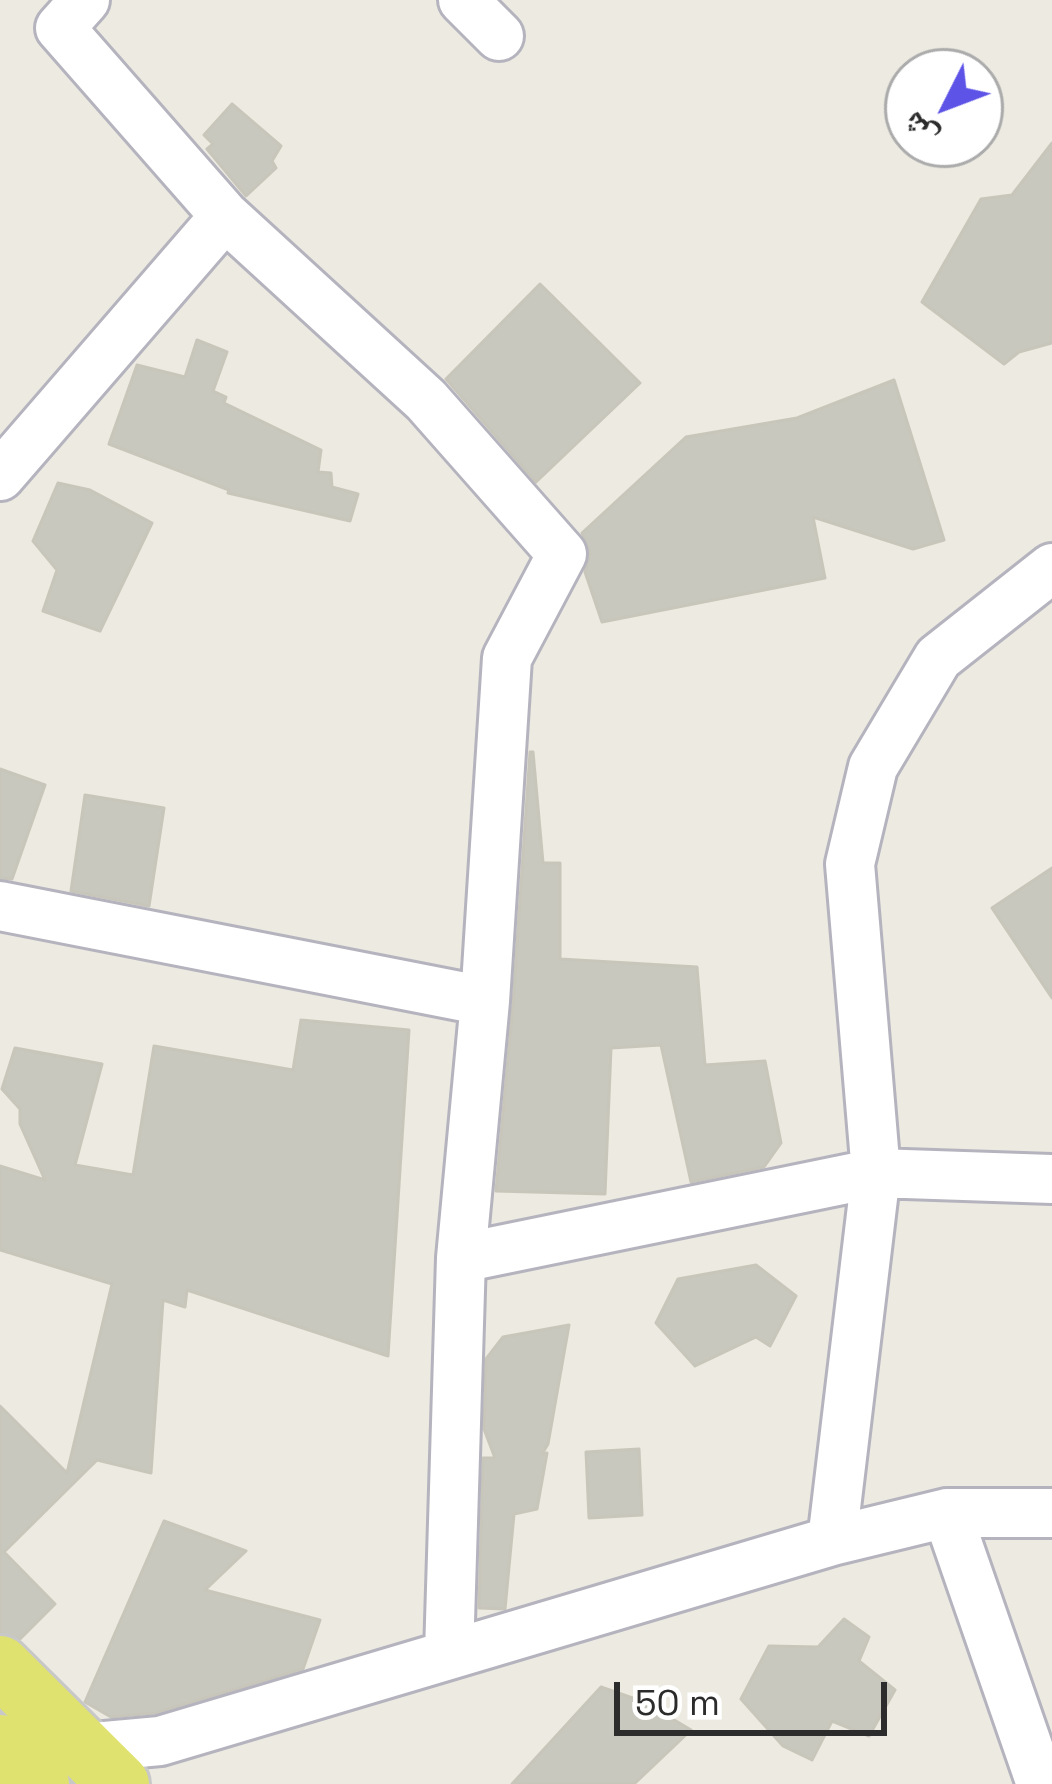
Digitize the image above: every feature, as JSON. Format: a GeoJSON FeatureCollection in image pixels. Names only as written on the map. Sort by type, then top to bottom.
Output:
{"type":"FeatureCollection","features":[{"type":"Feature","properties":{"kind":"main road"},"geometry":{"type":"LineString","coordinates":[[0,1666],[46,1767]]}},
{"type":"Feature","properties":{"kind":"street"},"geometry":{"type":"LineString","coordinates":[[85,0],[60,28],[225,216],[426,400],[562,554],[507,658],[461,1258],[449,1654]]}},
{"type":"Feature","properties":{"kind":"street"},"geometry":{"type":"LineString","coordinates":[[463,0],[499,36]]}},
{"type":"Feature","properties":{"kind":"street"},"geometry":{"type":"LineString","coordinates":[[3,465],[225,216]]}},
{"type":"Feature","properties":{"kind":"street"},"geometry":{"type":"LineString","coordinates":[[832,1541],[876,1173],[850,864],[873,766],[938,658],[1052,568]]}},
{"type":"Feature","properties":{"kind":"street"},"geometry":{"type":"LineString","coordinates":[[0,906],[484,1001]]}},
{"type":"Feature","properties":{"kind":"street"},"geometry":{"type":"LineString","coordinates":[[461,1258],[876,1173],[1052,1179]]}},
{"type":"Feature","properties":{"kind":"street"},"geometry":{"type":"LineString","coordinates":[[947,1513],[1041,1784]]}},
{"type":"Feature","properties":{"kind":"street"},"geometry":{"type":"LineString","coordinates":[[46,1767],[160,1741],[832,1541],[947,1513],[1052,1513]]}},
{"type":"Feature","properties":{"kind":"building"},"geometry":{"type":"Polygon","coordinates":[[[232,104],[281,146],[272,161],[276,168],[246,196],[207,149],[213,144],[204,135],[232,104]]]}},
{"type":"Feature","properties":{"kind":"building"},"geometry":{"type":"Polygon","coordinates":[[[1052,143],[1052,343],[1019,352],[1004,364],[922,302],[981,199],[1012,195],[1052,143]]]}},
{"type":"Feature","properties":{"kind":"building"},"geometry":{"type":"Polygon","coordinates":[[[540,284],[640,383],[536,482],[446,379],[540,284]]]}},
{"type":"Feature","properties":{"kind":"building"},"geometry":{"type":"Polygon","coordinates":[[[197,340],[227,352],[213,391],[226,397],[224,403],[321,450],[318,472],[331,473],[332,487],[358,494],[350,521],[228,493],[109,444],[137,365],[185,377],[197,340]]]}},
{"type":"Feature","properties":{"kind":"building"},"geometry":{"type":"Polygon","coordinates":[[[894,380],[944,540],[913,549],[813,517],[825,578],[602,622],[585,572],[590,552],[582,533],[686,437],[797,418],[894,380]]]}},
{"type":"Feature","properties":{"kind":"building"},"geometry":{"type":"Polygon","coordinates":[[[58,483],[90,490],[152,523],[100,631],[43,611],[57,570],[33,541],[58,483]]]}},
{"type":"Feature","properties":{"kind":"building"},"geometry":{"type":"Polygon","coordinates":[[[530,752],[543,863],[560,863],[560,959],[697,967],[705,1065],[765,1061],[781,1143],[764,1167],[691,1182],[661,1045],[611,1048],[605,1194],[496,1191],[530,752]]]}},
{"type":"Feature","properties":{"kind":"building"},"geometry":{"type":"Polygon","coordinates":[[[0,769],[45,785],[12,879],[0,878],[0,769]]]}},
{"type":"Feature","properties":{"kind":"building"},"geometry":{"type":"Polygon","coordinates":[[[85,795],[164,808],[149,906],[71,891],[85,795]]]}},
{"type":"Feature","properties":{"kind":"building"},"geometry":{"type":"Polygon","coordinates":[[[1052,868],[1052,998],[992,908],[1052,868]]]}},
{"type":"Feature","properties":{"kind":"building"},"geometry":{"type":"Polygon","coordinates":[[[301,1020],[409,1030],[388,1356],[187,1290],[185,1307],[163,1300],[151,1473],[97,1460],[4,1552],[55,1604],[20,1639],[0,1633],[0,1406],[67,1473],[112,1284],[0,1250],[0,1166],[45,1180],[20,1124],[20,1109],[2,1089],[15,1048],[102,1064],[75,1165],[133,1175],[154,1046],[293,1070],[301,1020]]]}},
{"type":"Feature","properties":{"kind":"building"},"geometry":{"type":"Polygon","coordinates":[[[756,1265],[796,1296],[770,1346],[756,1337],[695,1366],[656,1323],[678,1279],[756,1265]]]}},
{"type":"Feature","properties":{"kind":"building"},"geometry":{"type":"Polygon","coordinates":[[[569,1325],[548,1444],[542,1454],[547,1453],[537,1509],[514,1514],[505,1609],[479,1608],[483,1458],[495,1458],[484,1429],[486,1359],[503,1337],[569,1325]]]}},
{"type":"Feature","properties":{"kind":"building"},"geometry":{"type":"Polygon","coordinates":[[[639,1449],[642,1515],[589,1518],[586,1452],[639,1449]]]}},
{"type":"Feature","properties":{"kind":"building"},"geometry":{"type":"Polygon","coordinates":[[[164,1521],[246,1551],[205,1590],[320,1620],[303,1669],[155,1713],[111,1717],[85,1702],[164,1521]]]}},
{"type":"Feature","properties":{"kind":"building"},"geometry":{"type":"Polygon","coordinates":[[[844,1619],[869,1637],[859,1661],[895,1690],[869,1736],[832,1721],[812,1760],[783,1746],[741,1699],[769,1646],[818,1647],[844,1619]]]}},
{"type":"Feature","properties":{"kind":"building"},"geometry":{"type":"Polygon","coordinates":[[[601,1687],[644,1702],[691,1730],[634,1784],[512,1784],[601,1687]]]}}]}
